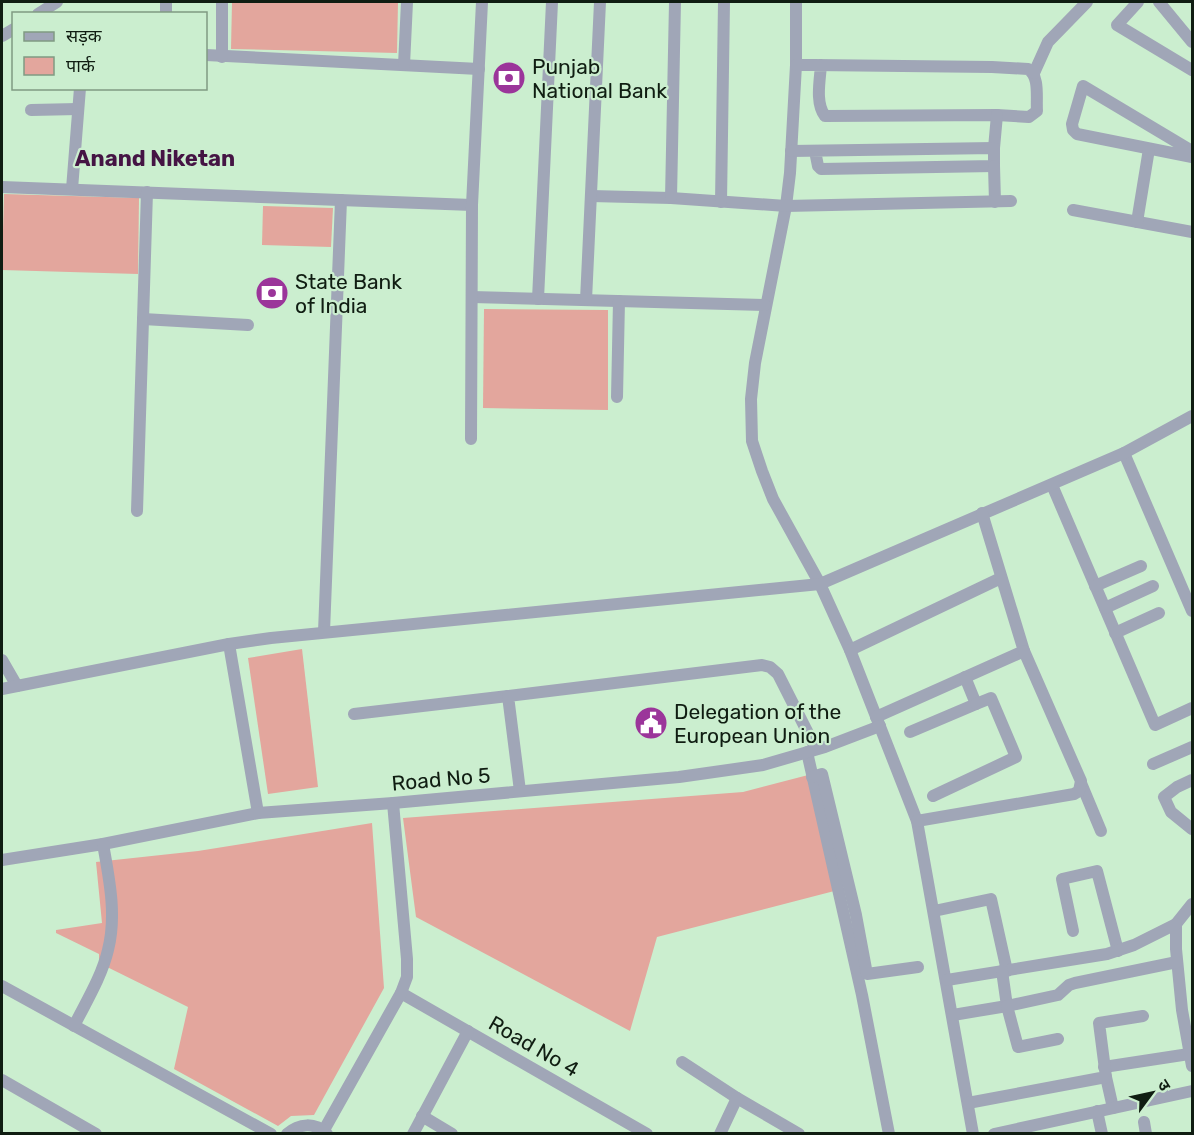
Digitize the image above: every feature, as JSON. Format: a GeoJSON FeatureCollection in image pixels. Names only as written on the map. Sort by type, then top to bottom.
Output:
{"type":"FeatureCollection","features":[{"type":"Feature","properties":{"kind":"street"},"geometry":{"type":"LineString","coordinates":[[41,12],[57,2]]}},
{"type":"Feature","properties":{"kind":"street"},"geometry":{"type":"LineString","coordinates":[[222,2],[222,57]]}},
{"type":"Feature","properties":{"kind":"street"},"geometry":{"type":"LineString","coordinates":[[404,65],[407,2]]}},
{"type":"Feature","properties":{"kind":"street"},"geometry":{"type":"LineString","coordinates":[[471,439],[472,205],[482,2]]}},
{"type":"Feature","properties":{"kind":"street"},"geometry":{"type":"LineString","coordinates":[[538,299],[552,2]]}},
{"type":"Feature","properties":{"kind":"street"},"geometry":{"type":"LineString","coordinates":[[586,300],[600,2]]}},
{"type":"Feature","properties":{"kind":"street"},"geometry":{"type":"LineString","coordinates":[[671,198],[675,2]]}},
{"type":"Feature","properties":{"kind":"street"},"geometry":{"type":"LineString","coordinates":[[721,202],[724,2]]}},
{"type":"Feature","properties":{"kind":"street"},"geometry":{"type":"LineString","coordinates":[[796,2],[792,151],[760,304],[751,399],[752,441],[773,499],[820,584],[850,650],[917,820],[973,1134]]}},
{"type":"Feature","properties":{"kind":"street"},"geometry":{"type":"LineString","coordinates":[[821,65],[819,98],[825,116],[997,115],[1029,117],[1036,111],[1034,74],[1048,42],[1087,2]]}},
{"type":"Feature","properties":{"kind":"street"},"geometry":{"type":"LineString","coordinates":[[1138,2],[1117,25],[1192,70]]}},
{"type":"Feature","properties":{"kind":"street"},"geometry":{"type":"LineString","coordinates":[[1159,2],[1192,42]]}},
{"type":"Feature","properties":{"kind":"street"},"geometry":{"type":"LineString","coordinates":[[207,55],[479,69]]}},
{"type":"Feature","properties":{"kind":"street"},"geometry":{"type":"LineString","coordinates":[[796,65],[992,67],[1028,69],[1034,74]]}},
{"type":"Feature","properties":{"kind":"street"},"geometry":{"type":"LineString","coordinates":[[1192,151],[1083,87],[1072,124],[1073,130],[1082,136],[1192,157]]}},
{"type":"Feature","properties":{"kind":"street"},"geometry":{"type":"LineString","coordinates":[[72,189],[80,90]]}},
{"type":"Feature","properties":{"kind":"street"},"geometry":{"type":"LineString","coordinates":[[31,110],[78,109]]}},
{"type":"Feature","properties":{"kind":"street"},"geometry":{"type":"LineString","coordinates":[[995,202],[994,148],[997,115]]}},
{"type":"Feature","properties":{"kind":"street"},"geometry":{"type":"LineString","coordinates":[[792,151],[994,148]]}},
{"type":"Feature","properties":{"kind":"street"},"geometry":{"type":"LineString","coordinates":[[1137,222],[1149,149]]}},
{"type":"Feature","properties":{"kind":"street"},"geometry":{"type":"LineString","coordinates":[[815,151],[818,166],[821,169],[994,166]]}},
{"type":"Feature","properties":{"kind":"street"},"geometry":{"type":"LineString","coordinates":[[2,187],[472,205]]}},
{"type":"Feature","properties":{"kind":"street"},"geometry":{"type":"LineString","coordinates":[[137,511],[147,192]]}},
{"type":"Feature","properties":{"kind":"street"},"geometry":{"type":"LineString","coordinates":[[591,196],[671,198],[780,206],[1011,201]]}},
{"type":"Feature","properties":{"kind":"street"},"geometry":{"type":"LineString","coordinates":[[324,632],[341,200]]}},
{"type":"Feature","properties":{"kind":"street"},"geometry":{"type":"LineString","coordinates":[[1073,210],[1192,231]]}},
{"type":"Feature","properties":{"kind":"street"},"geometry":{"type":"LineString","coordinates":[[472,297],[760,304]]}},
{"type":"Feature","properties":{"kind":"street"},"geometry":{"type":"LineString","coordinates":[[617,397],[619,301]]}},
{"type":"Feature","properties":{"kind":"street"},"geometry":{"type":"LineString","coordinates":[[143,319],[248,325]]}},
{"type":"Feature","properties":{"kind":"street"},"geometry":{"type":"LineString","coordinates":[[2,689],[15,683],[230,644],[324,632],[820,584],[1124,453],[1192,416]]}},
{"type":"Feature","properties":{"kind":"street"},"geometry":{"type":"LineString","coordinates":[[1124,453],[1192,610]]}},
{"type":"Feature","properties":{"kind":"street"},"geometry":{"type":"LineString","coordinates":[[1052,485],[1155,724],[1192,708]]}},
{"type":"Feature","properties":{"kind":"street"},"geometry":{"type":"LineString","coordinates":[[982,513],[1024,651],[1101,831]]}},
{"type":"Feature","properties":{"kind":"street"},"geometry":{"type":"LineString","coordinates":[[1095,586],[1141,566]]}},
{"type":"Feature","properties":{"kind":"street"},"geometry":{"type":"LineString","coordinates":[[850,650],[1001,578]]}},
{"type":"Feature","properties":{"kind":"street"},"geometry":{"type":"LineString","coordinates":[[1105,609],[1153,586]]}},
{"type":"Feature","properties":{"kind":"street"},"geometry":{"type":"LineString","coordinates":[[1115,633],[1160,613]]}},
{"type":"Feature","properties":{"kind":"street"},"geometry":{"type":"LineString","coordinates":[[230,644],[258,813]]}},
{"type":"Feature","properties":{"kind":"street","name":"Road No 5"},"geometry":{"type":"LineString","coordinates":[[2,860],[103,844],[258,813],[679,777],[752,767],[812,751],[878,721],[964,677],[1024,651]]}},
{"type":"Feature","properties":{"kind":"street"},"geometry":{"type":"LineString","coordinates":[[2,660],[15,683]]}},
{"type":"Feature","properties":{"kind":"street"},"geometry":{"type":"LineString","coordinates":[[354,714],[762,665],[770,667],[778,674],[812,751],[812,777],[862,995],[889,1134]]}},
{"type":"Feature","properties":{"kind":"street"},"geometry":{"type":"LineString","coordinates":[[964,677],[976,704]]}},
{"type":"Feature","properties":{"kind":"street"},"geometry":{"type":"LineString","coordinates":[[508,696],[520,791]]}},
{"type":"Feature","properties":{"kind":"street"},"geometry":{"type":"LineString","coordinates":[[910,732],[991,698],[1016,757],[933,796]]}},
{"type":"Feature","properties":{"kind":"street"},"geometry":{"type":"LineString","coordinates":[[1153,764],[1192,747]]}},
{"type":"Feature","properties":{"kind":"street"},"geometry":{"type":"LineString","coordinates":[[812,777],[822,774],[856,915],[867,974],[918,967]]}},
{"type":"Feature","properties":{"kind":"street"},"geometry":{"type":"LineString","coordinates":[[1192,780],[1176,786],[1164,797],[1172,812],[1192,829]]}},
{"type":"Feature","properties":{"kind":"street"},"geometry":{"type":"LineString","coordinates":[[917,820],[1074,794],[1079,791],[1081,783]]}},
{"type":"Feature","properties":{"kind":"street"},"geometry":{"type":"LineString","coordinates":[[287,1134],[296,1127],[305,1125],[315,1126],[326,1132],[401,993],[407,977],[393,803]]}},
{"type":"Feature","properties":{"kind":"street"},"geometry":{"type":"LineString","coordinates":[[74,1026],[102,969],[111,938],[110,886],[103,844]]}},
{"type":"Feature","properties":{"kind":"street"},"geometry":{"type":"LineString","coordinates":[[1073,931],[1062,879],[1097,871],[1118,951]]}},
{"type":"Feature","properties":{"kind":"street"},"geometry":{"type":"LineString","coordinates":[[934,911],[991,900],[1005,971],[1007,1006],[1018,1047],[1058,1039]]}},
{"type":"Feature","properties":{"kind":"street"},"geometry":{"type":"LineString","coordinates":[[947,980],[1118,951],[1176,924],[1192,904]]}},
{"type":"Feature","properties":{"kind":"street"},"geometry":{"type":"LineString","coordinates":[[968,1103],[1105,1072],[1191,1060],[1182,1010],[1176,924]]}},
{"type":"Feature","properties":{"kind":"street"},"geometry":{"type":"LineString","coordinates":[[1074,960],[1079,982]]}},
{"type":"Feature","properties":{"kind":"street"},"geometry":{"type":"LineString","coordinates":[[953,1015],[1058,995],[1069,985],[1079,982],[1177,962]]}},
{"type":"Feature","properties":{"kind":"street"},"geometry":{"type":"LineString","coordinates":[[2,986],[271,1134]]}},
{"type":"Feature","properties":{"kind":"street","name":"Road No 4"},"geometry":{"type":"LineString","coordinates":[[401,993],[631,1130],[647,1134]]}},
{"type":"Feature","properties":{"kind":"street"},"geometry":{"type":"LineString","coordinates":[[1113,1108],[1105,1072],[1099,1023],[1143,1016]]}},
{"type":"Feature","properties":{"kind":"street"},"geometry":{"type":"LineString","coordinates":[[413,1134],[468,1031]]}},
{"type":"Feature","properties":{"kind":"street"},"geometry":{"type":"LineString","coordinates":[[682,1062],[737,1098],[799,1134]]}},
{"type":"Feature","properties":{"kind":"street"},"geometry":{"type":"LineString","coordinates":[[2,1080],[96,1134]]}},
{"type":"Feature","properties":{"kind":"street"},"geometry":{"type":"LineString","coordinates":[[994,1134],[1030,1130],[1097,1111],[1192,1091]]}},
{"type":"Feature","properties":{"kind":"street"},"geometry":{"type":"LineString","coordinates":[[720,1134],[737,1098]]}},
{"type":"Feature","properties":{"kind":"street"},"geometry":{"type":"LineString","coordinates":[[1097,1111],[1101,1134]]}},
{"type":"Feature","properties":{"kind":"street"},"geometry":{"type":"LineString","coordinates":[[422,1116],[452,1134]]}},
{"type":"Feature","properties":{"kind":"green space"},"geometry":{"type":"Polygon","coordinates":[[[232,2],[398,2],[397,53],[231,49],[232,2]]]}},
{"type":"Feature","properties":{"kind":"green space"},"geometry":{"type":"Polygon","coordinates":[[[4,194],[139,198],[138,274],[2,270],[4,194]]]}},
{"type":"Feature","properties":{"kind":"green space"},"geometry":{"type":"Polygon","coordinates":[[[263,206],[333,208],[331,247],[262,245],[263,206]]]}},
{"type":"Feature","properties":{"kind":"green space"},"geometry":{"type":"Polygon","coordinates":[[[484,309],[608,310],[608,410],[483,408],[484,309]]]}},
{"type":"Feature","properties":{"kind":"green space"},"geometry":{"type":"Polygon","coordinates":[[[302,649],[318,787],[268,794],[248,658],[302,649]]]}},
{"type":"Feature","properties":{"kind":"green space"},"geometry":{"type":"Polygon","coordinates":[[[812,774],[842,889],[657,937],[630,1031],[416,917],[403,818],[743,792],[812,774]]]}},
{"type":"Feature","properties":{"kind":"green space"},"geometry":{"type":"Polygon","coordinates":[[[372,823],[384,988],[314,1115],[291,1116],[278,1126],[174,1069],[188,1007],[99,963],[99,954],[56,933],[56,930],[102,923],[96,862],[198,851],[372,823]]]}},
{"type":"Feature","properties":{"kind":"place","name":"Punjab National Bank"},"geometry":{"type":"Point","coordinates":[509,78]}},
{"type":"Feature","properties":{"kind":"place","name":"State Bank of India"},"geometry":{"type":"Point","coordinates":[272,293]}},
{"type":"Feature","properties":{"kind":"place","name":"Delegation of the European Union"},"geometry":{"type":"Point","coordinates":[651,723]}},
{"type":"Feature","properties":{"kind":"district","name":"Anand Niketan"},"geometry":{"type":"Point","coordinates":[155,158]}}]}
